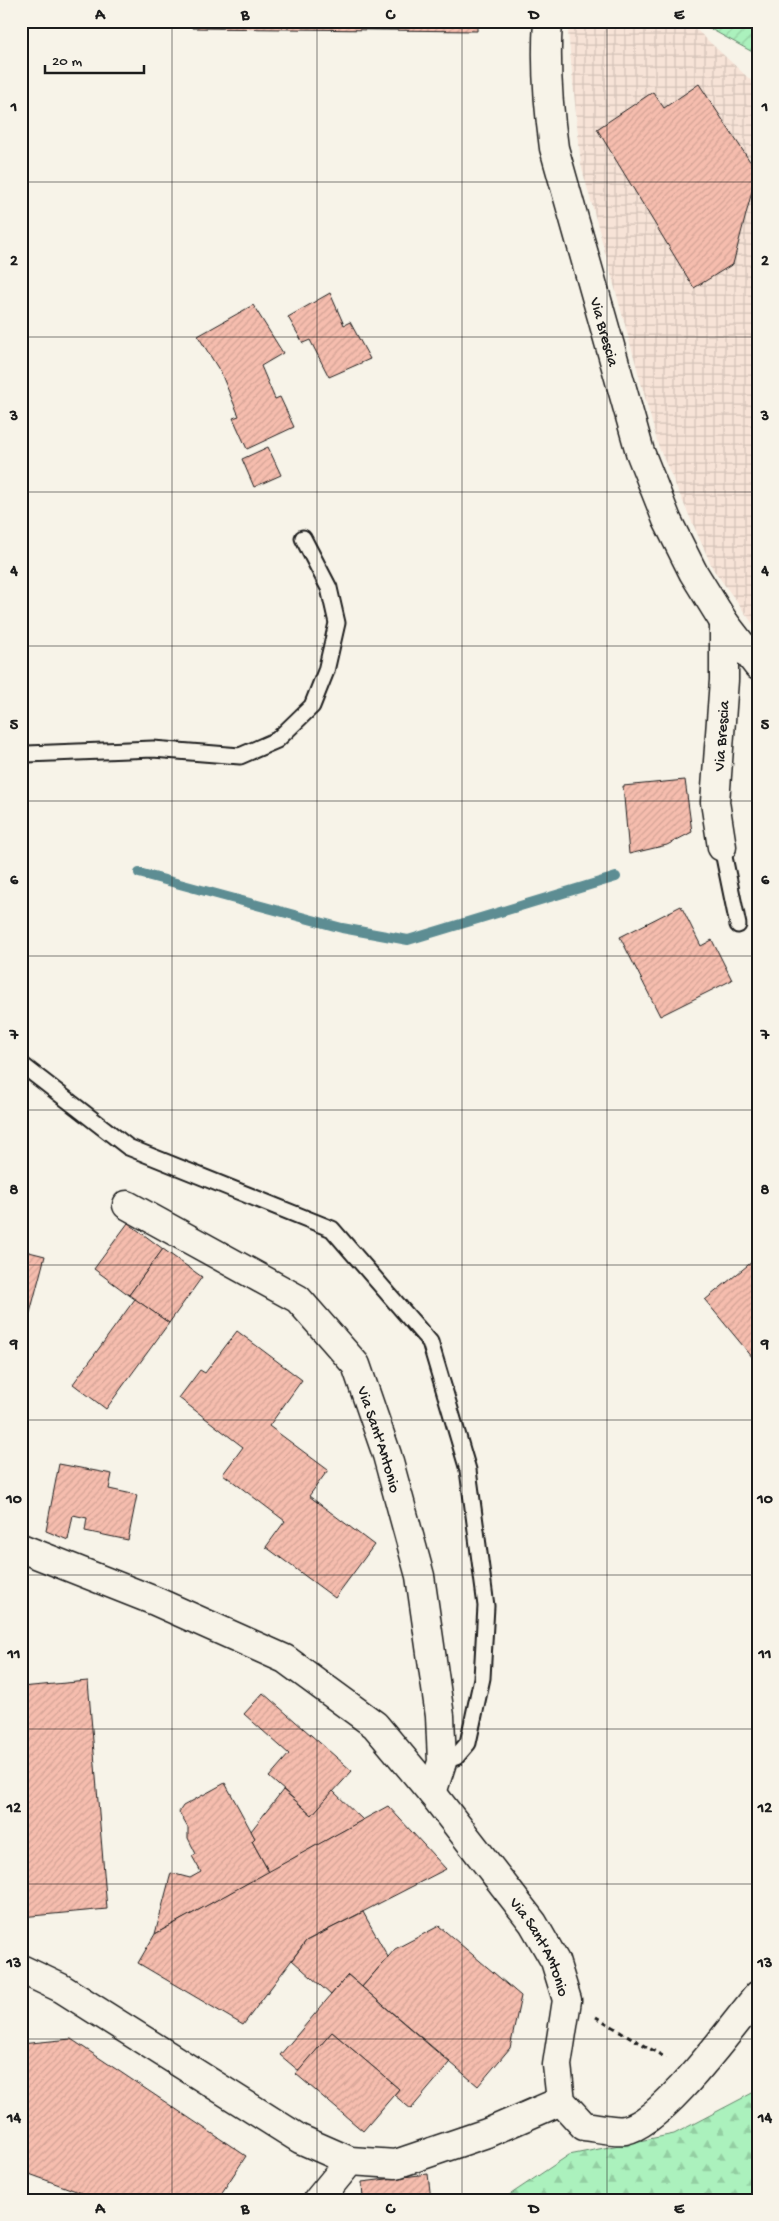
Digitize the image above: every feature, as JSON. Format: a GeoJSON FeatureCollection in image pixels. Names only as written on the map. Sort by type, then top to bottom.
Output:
{"type":"FeatureCollection","features":[{"type":"Feature","properties":{"kind":"street","name":"Via Brescia"},"geometry":{"type":"LineString","coordinates":[[548,21],[545,56],[547,93],[554,148],[640,452],[667,520],[692,572],[724,622],[758,666]]}},
{"type":"Feature","properties":{"kind":"street","name":"Via Brescia"},"geometry":{"type":"LineString","coordinates":[[722,847],[715,802],[724,680],[724,622]]}},
{"type":"Feature","properties":{"kind":"street","name":"Via Sant'Antonio"},"geometry":{"type":"LineString","coordinates":[[127,1205],[298,1299],[356,1364],[387,1455],[420,1576],[440,1716],[442,1762],[432,1793]]}},
{"type":"Feature","properties":{"kind":"street","name":"Via Sant'Antonio"},"geometry":{"type":"LineString","coordinates":[[21,1548],[155,1601],[285,1660],[374,1725],[432,1793],[533,1923],[555,1961],[567,2000],[557,2066],[561,2100]]}},
{"type":"Feature","properties":{"kind":"street"},"geometry":{"type":"LineString","coordinates":[[21,1969],[62,1988],[300,2139],[350,2161],[396,2164],[487,2133],[561,2100],[584,2126],[625,2130],[653,2116],[693,2074],[758,1994]]}},
{"type":"Feature","properties":{"kind":"street"},"geometry":{"type":"LineString","coordinates":[[318,2200],[350,2161]]}},
{"type":"Feature","properties":{"kind":"lane"},"geometry":{"type":"LineString","coordinates":[[21,758],[27,754],[153,749],[240,756],[277,740],[312,706],[326,671],[337,623],[329,588],[303,538]]}},
{"type":"Feature","properties":{"kind":"lane"},"geometry":{"type":"LineString","coordinates":[[722,847],[738,925]]}},
{"type":"Feature","properties":{"kind":"lane"},"geometry":{"type":"LineString","coordinates":[[21,1064],[128,1147],[332,1229],[430,1342],[468,1470],[486,1606],[482,1678],[468,1743],[456,1757],[442,1762]]}},
{"type":"Feature","properties":{"kind":"path"},"geometry":{"type":"LineString","coordinates":[[567,2000],[693,2074]]}},
{"type":"Feature","properties":{"kind":"shaded area"},"geometry":{"type":"Polygon","coordinates":[[[567,21],[687,21],[758,87],[758,631],[713,569],[659,448],[581,165],[567,21]]]}},
{"type":"Feature","properties":{"kind":"green space"},"geometry":{"type":"Polygon","coordinates":[[[696,21],[758,21],[758,55],[696,21]]]}},
{"type":"Feature","properties":{"kind":"green space"},"geometry":{"type":"Polygon","coordinates":[[[758,2090],[758,2200],[502,2200],[569,2155],[674,2134],[758,2090]]]}},
{"type":"Feature","properties":{"kind":"building"},"geometry":{"type":"Polygon","coordinates":[[[192,21],[477,21],[477,31],[192,28],[192,21]]]}},
{"type":"Feature","properties":{"kind":"building"},"geometry":{"type":"Polygon","coordinates":[[[699,84],[757,172],[733,264],[694,288],[597,129],[653,92],[664,108],[699,84]]]}},
{"type":"Feature","properties":{"kind":"building"},"geometry":{"type":"Polygon","coordinates":[[[330,293],[344,325],[350,322],[370,359],[329,377],[310,340],[303,343],[288,317],[330,293]]]}},
{"type":"Feature","properties":{"kind":"building"},"geometry":{"type":"Polygon","coordinates":[[[253,305],[283,353],[261,366],[275,399],[280,397],[294,427],[247,449],[233,418],[239,416],[221,373],[198,336],[253,305]]]}},
{"type":"Feature","properties":{"kind":"building"},"geometry":{"type":"Polygon","coordinates":[[[268,447],[281,475],[254,487],[242,459],[268,447]]]}},
{"type":"Feature","properties":{"kind":"building"},"geometry":{"type":"Polygon","coordinates":[[[685,780],[692,832],[667,845],[629,854],[623,786],[685,780]]]}},
{"type":"Feature","properties":{"kind":"building"},"geometry":{"type":"Polygon","coordinates":[[[681,906],[701,946],[712,940],[732,980],[660,1016],[620,937],[681,906]]]}},
{"type":"Feature","properties":{"kind":"building"},"geometry":{"type":"Polygon","coordinates":[[[128,1223],[163,1249],[129,1295],[94,1269],[128,1223]]]}},
{"type":"Feature","properties":{"kind":"building"},"geometry":{"type":"Polygon","coordinates":[[[163,1249],[202,1277],[169,1323],[129,1295],[163,1249]]]}},
{"type":"Feature","properties":{"kind":"building"},"geometry":{"type":"Polygon","coordinates":[[[21,1250],[45,1256],[21,1347],[21,1250]]]}},
{"type":"Feature","properties":{"kind":"building"},"geometry":{"type":"Polygon","coordinates":[[[758,1257],[758,1364],[705,1300],[758,1257]]]}},
{"type":"Feature","properties":{"kind":"building"},"geometry":{"type":"Polygon","coordinates":[[[135,1299],[169,1323],[106,1409],[73,1384],[135,1299]]]}},
{"type":"Feature","properties":{"kind":"building"},"geometry":{"type":"Polygon","coordinates":[[[237,1331],[302,1380],[269,1426],[328,1470],[309,1496],[374,1545],[335,1598],[266,1547],[285,1521],[223,1474],[243,1447],[179,1398],[200,1370],[205,1373],[237,1331]]]}},
{"type":"Feature","properties":{"kind":"building"},"geometry":{"type":"Polygon","coordinates":[[[21,1366],[28,1368],[21,1394],[21,1366]]]}},
{"type":"Feature","properties":{"kind":"building"},"geometry":{"type":"Polygon","coordinates":[[[59,1464],[112,1474],[109,1489],[137,1495],[128,1540],[85,1531],[87,1518],[73,1515],[68,1540],[46,1531],[59,1464]]]}},
{"type":"Feature","properties":{"kind":"building"},"geometry":{"type":"Polygon","coordinates":[[[88,1681],[107,1909],[21,1917],[21,1687],[88,1681]]]}},
{"type":"Feature","properties":{"kind":"building"},"geometry":{"type":"Polygon","coordinates":[[[263,1693],[352,1771],[312,1815],[269,1777],[289,1754],[244,1714],[263,1693]]]}},
{"type":"Feature","properties":{"kind":"building"},"geometry":{"type":"Polygon","coordinates":[[[225,1783],[255,1838],[252,1841],[269,1872],[155,1934],[171,1873],[190,1878],[201,1872],[192,1856],[196,1854],[188,1838],[188,1828],[179,1812],[183,1806],[225,1783]]]}},
{"type":"Feature","properties":{"kind":"building"},"geometry":{"type":"Polygon","coordinates":[[[283,1790],[312,1815],[333,1791],[363,1820],[269,1872],[252,1841],[255,1838],[251,1831],[283,1790]]]}},
{"type":"Feature","properties":{"kind":"building"},"geometry":{"type":"Polygon","coordinates":[[[388,1806],[446,1869],[306,1941],[243,2025],[138,1963],[155,1934],[388,1806]]]}},
{"type":"Feature","properties":{"kind":"building"},"geometry":{"type":"Polygon","coordinates":[[[363,1912],[388,1957],[362,1987],[348,1975],[331,1995],[292,1960],[306,1941],[363,1912]]]}},
{"type":"Feature","properties":{"kind":"building"},"geometry":{"type":"Polygon","coordinates":[[[439,1926],[521,1996],[510,2048],[478,2086],[362,1987],[395,1949],[439,1926]]]}},
{"type":"Feature","properties":{"kind":"building"},"geometry":{"type":"Polygon","coordinates":[[[348,1975],[450,2063],[411,2109],[394,2095],[399,2089],[332,2032],[299,2071],[280,2055],[348,1975]]]}},
{"type":"Feature","properties":{"kind":"building"},"geometry":{"type":"Polygon","coordinates":[[[332,2032],[399,2089],[363,2131],[296,2074],[332,2032]]]}},
{"type":"Feature","properties":{"kind":"building"},"geometry":{"type":"Polygon","coordinates":[[[71,2039],[246,2156],[217,2200],[101,2200],[21,2171],[21,2044],[71,2039]]]}},
{"type":"Feature","properties":{"kind":"building"},"geometry":{"type":"Polygon","coordinates":[[[428,2174],[431,2200],[363,2200],[362,2182],[428,2174]]]}},
{"type":"Feature","properties":{"kind":"waterway"},"geometry":{"type":"LineString","coordinates":[[139,873],[342,928],[408,940],[616,877]]}}]}
